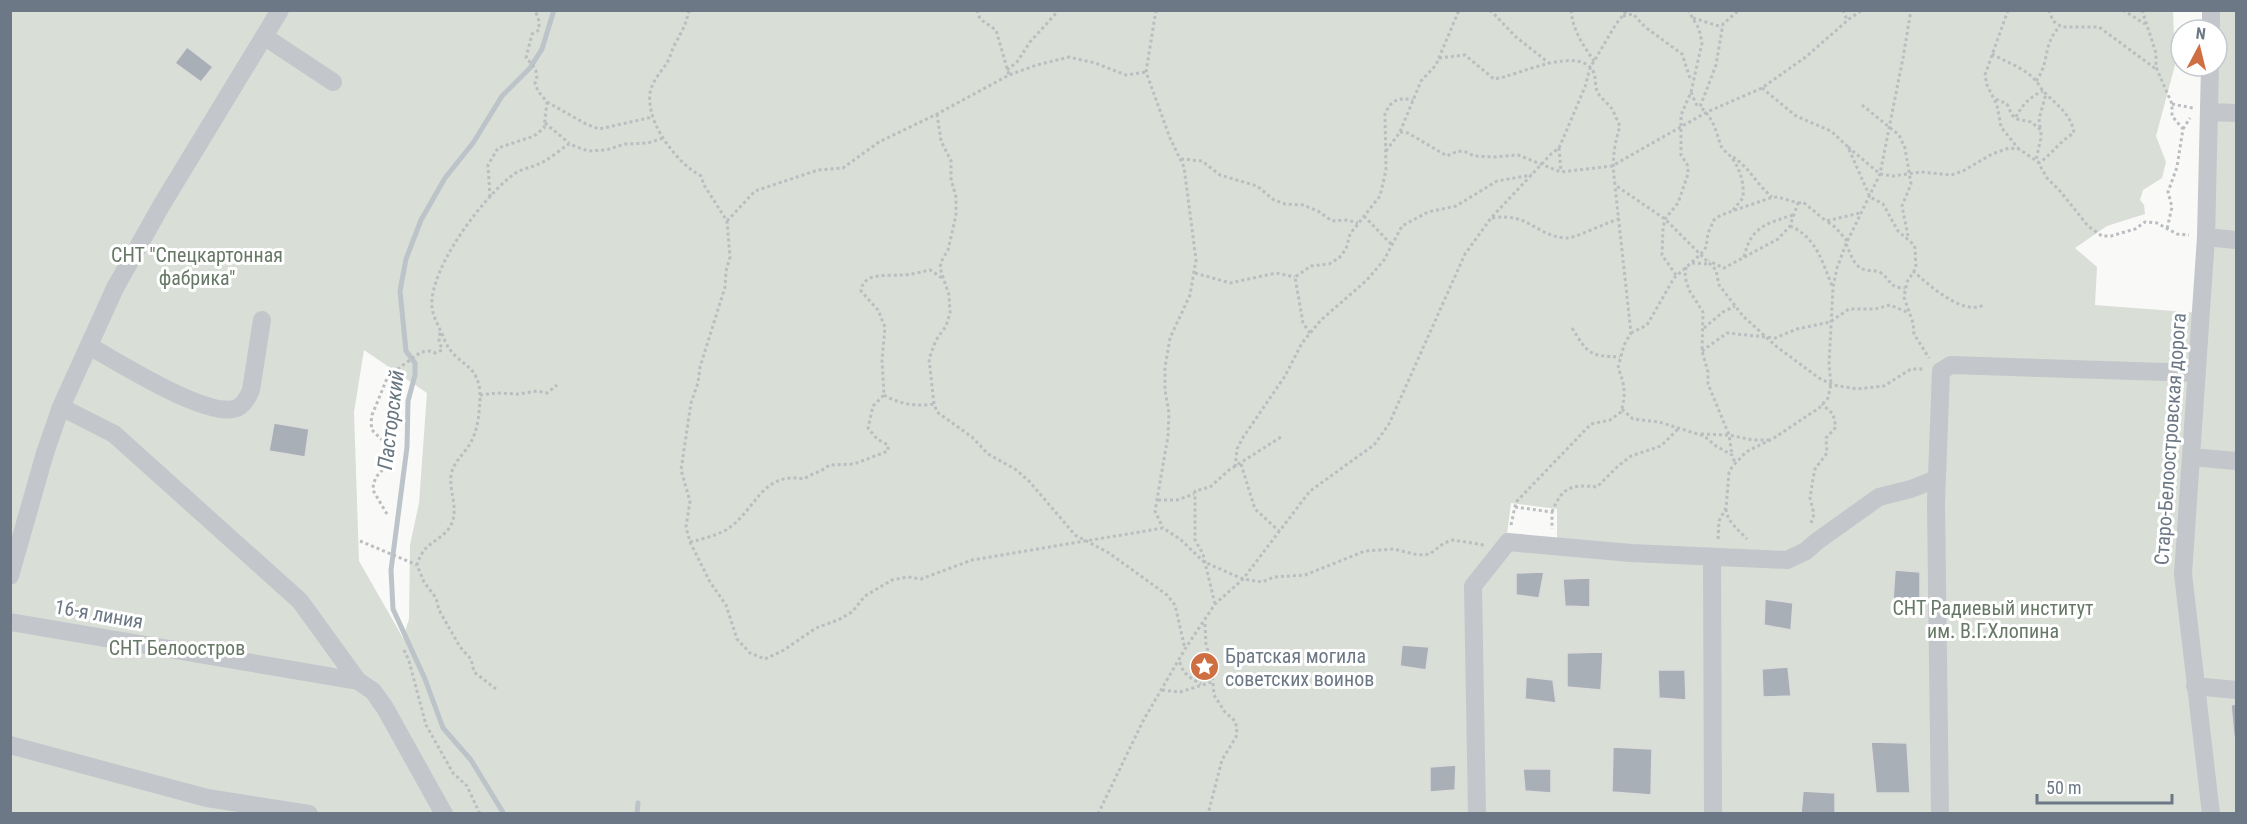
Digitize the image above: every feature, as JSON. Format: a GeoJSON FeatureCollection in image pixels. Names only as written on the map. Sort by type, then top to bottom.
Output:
{"type":"FeatureCollection","features":[{"type":"Feature","properties":{"kind":"street"},"geometry":{"type":"LineString","coordinates":[[10,576],[45,453],[61,407],[115,288],[161,206],[280,10]]}},
{"type":"Feature","properties":{"kind":"street"},"geometry":{"type":"LineString","coordinates":[[265,37],[333,82]]}},
{"type":"Feature","properties":{"kind":"street","name":"Старо-Белоостровская дорога"},"geometry":{"type":"LineString","coordinates":[[2210,78],[2206,237],[2183,574],[2211,813]]}},
{"type":"Feature","properties":{"kind":"street"},"geometry":{"type":"LineString","coordinates":[[2209,112],[2236,113]]}},
{"type":"Feature","properties":{"kind":"street"},"geometry":{"type":"LineString","coordinates":[[2206,237],[2236,240]]}},
{"type":"Feature","properties":{"kind":"street"},"geometry":{"type":"LineString","coordinates":[[89,346],[190,401],[224,409],[236,408],[246,400],[251,390],[262,320]]}},
{"type":"Feature","properties":{"kind":"street"},"geometry":{"type":"LineString","coordinates":[[1940,813],[1936,479],[1938,371],[1951,365],[2197,373]]}},
{"type":"Feature","properties":{"kind":"street"},"geometry":{"type":"LineString","coordinates":[[61,407],[114,434],[300,601],[358,681],[373,691],[385,708],[444,813]]}},
{"type":"Feature","properties":{"kind":"street"},"geometry":{"type":"LineString","coordinates":[[2191,457],[2236,461]]}},
{"type":"Feature","properties":{"kind":"street"},"geometry":{"type":"LineString","coordinates":[[1478,813],[1473,586],[1507,543],[1551,545],[1631,554],[1787,560],[1806,551],[1879,497],[1911,489],[1936,479]]}},
{"type":"Feature","properties":{"kind":"street"},"geometry":{"type":"LineString","coordinates":[[1712,557],[1713,813]]}},
{"type":"Feature","properties":{"kind":"street","name":"16-я линия"},"geometry":{"type":"LineString","coordinates":[[10,621],[358,681]]}},
{"type":"Feature","properties":{"kind":"street"},"geometry":{"type":"LineString","coordinates":[[2195,687],[2236,690]]}},
{"type":"Feature","properties":{"kind":"street"},"geometry":{"type":"LineString","coordinates":[[10,746],[207,798],[309,813]]}},
{"type":"Feature","properties":{"kind":"path"},"geometry":{"type":"LineString","coordinates":[[689,10],[686,27],[657,76],[650,93],[656,128],[687,168],[700,176],[727,221],[730,256],[724,287],[691,403],[681,470],[690,501],[686,527],[690,542],[710,582],[726,605],[736,639],[750,652],[765,659],[784,650],[816,628],[852,612],[865,596],[892,580],[908,577],[921,579],[972,561],[1163,528]]}},
{"type":"Feature","properties":{"kind":"path"},"geometry":{"type":"LineString","coordinates":[[977,10],[980,19],[996,30],[1010,75]]}},
{"type":"Feature","properties":{"kind":"path"},"geometry":{"type":"LineString","coordinates":[[1007,70],[1017,62],[1030,42],[1059,10]]}},
{"type":"Feature","properties":{"kind":"path"},"geometry":{"type":"LineString","coordinates":[[1156,10],[1146,72],[1170,138],[1184,167],[1196,260],[1190,295],[1170,338],[1165,367],[1165,390],[1169,413],[1168,436],[1155,511],[1163,528],[1180,539],[1204,562],[1243,579],[1262,582],[1274,577],[1305,575],[1365,551],[1394,549],[1418,555],[1430,554],[1444,543],[1453,540],[1481,544],[1507,543],[1516,502],[1591,424],[1610,420],[1621,412],[1626,395],[1623,379],[1617,368],[1631,333],[1612,166],[1613,148],[1620,126],[1613,111],[1598,93],[1590,68],[1578,59],[1549,63],[1509,77],[1494,79],[1466,55],[1439,58]]}},
{"type":"Feature","properties":{"kind":"path"},"geometry":{"type":"LineString","coordinates":[[1385,153],[1400,132],[1421,81],[1426,78],[1439,58],[1459,10]]}},
{"type":"Feature","properties":{"kind":"path"},"geometry":{"type":"LineString","coordinates":[[1490,10],[1516,37],[1549,63]]}},
{"type":"Feature","properties":{"kind":"path"},"geometry":{"type":"LineString","coordinates":[[1571,10],[1572,24],[1577,36],[1594,61]]}},
{"type":"Feature","properties":{"kind":"path"},"geometry":{"type":"LineString","coordinates":[[1561,172],[1559,148],[1585,87],[1590,68],[1627,10]]}},
{"type":"Feature","properties":{"kind":"path"},"geometry":{"type":"LineString","coordinates":[[1676,275],[1662,255],[1665,219],[1678,203],[1688,174],[1688,166],[1681,155],[1681,115],[1691,92],[1702,44],[1699,29],[1688,10]]}},
{"type":"Feature","properties":{"kind":"path"},"geometry":{"type":"LineString","coordinates":[[1700,107],[1716,65],[1722,27],[1739,10]]}},
{"type":"Feature","properties":{"kind":"path"},"geometry":{"type":"LineString","coordinates":[[1843,10],[1847,21]]}},
{"type":"Feature","properties":{"kind":"path"},"geometry":{"type":"LineString","coordinates":[[1751,558],[1748,541],[1726,515],[1729,473],[1746,452],[1771,440],[1828,398],[1831,384],[1830,322],[1837,268],[1860,213],[1880,174],[1911,10]]}},
{"type":"Feature","properties":{"kind":"path"},"geometry":{"type":"LineString","coordinates":[[2008,10],[1985,75],[1994,98],[2001,127],[2019,149],[2037,162],[2047,178],[2088,226],[2102,236],[2111,236],[2135,229],[2145,222],[2157,223],[2177,234],[2206,237]]}},
{"type":"Feature","properties":{"kind":"path"},"geometry":{"type":"LineString","coordinates":[[2049,10],[2053,21],[2060,26],[2099,27],[2157,70]]}},
{"type":"Feature","properties":{"kind":"path"},"geometry":{"type":"LineString","coordinates":[[2122,10],[2147,25]]}},
{"type":"Feature","properties":{"kind":"path"},"geometry":{"type":"LineString","coordinates":[[2142,10],[2156,53],[2157,70],[2172,104],[2172,116],[2183,129],[2177,167],[2168,192],[2172,207],[2167,229]]}},
{"type":"Feature","properties":{"kind":"path"},"geometry":{"type":"LineString","coordinates":[[1400,132],[1408,133],[1447,156],[1452,156],[1458,151],[1494,158],[1518,155],[1561,172],[1612,166],[1680,126],[1762,88],[1808,56],[1860,11]]}},
{"type":"Feature","properties":{"kind":"path"},"geometry":{"type":"LineString","coordinates":[[536,12],[539,30],[532,33],[526,58],[534,66],[538,78],[535,83],[547,102],[599,129],[653,117]]}},
{"type":"Feature","properties":{"kind":"path"},"geometry":{"type":"LineString","coordinates":[[1622,16],[1633,14],[1645,27],[1682,54],[1692,82]]}},
{"type":"Feature","properties":{"kind":"path"},"geometry":{"type":"LineString","coordinates":[[1693,18],[1722,27]]}},
{"type":"Feature","properties":{"kind":"path"},"geometry":{"type":"LineString","coordinates":[[2036,81],[2044,65],[2049,42],[2060,26]]}},
{"type":"Feature","properties":{"kind":"path"},"geometry":{"type":"LineString","coordinates":[[1992,54],[2036,81],[2044,93],[2059,104],[2072,123],[2074,133],[2060,143],[2049,156],[2037,162]]}},
{"type":"Feature","properties":{"kind":"path"},"geometry":{"type":"LineString","coordinates":[[727,221],[755,191],[818,170],[843,168],[879,142],[938,114],[1010,75],[1037,65],[1069,57],[1126,75],[1146,72]]}},
{"type":"Feature","properties":{"kind":"path"},"geometry":{"type":"LineString","coordinates":[[1762,88],[1796,116],[1831,131],[1880,174],[1893,176],[1921,172],[1951,175],[1963,171],[1992,154],[2009,148],[2019,149]]}},
{"type":"Feature","properties":{"kind":"path"},"geometry":{"type":"LineString","coordinates":[[1691,92],[1696,104],[1707,112],[1719,137],[1720,145],[1729,155],[1744,181],[1743,198],[1730,212]]}},
{"type":"Feature","properties":{"kind":"path"},"geometry":{"type":"LineString","coordinates":[[2016,117],[2019,110],[2033,96],[2044,93]]}},
{"type":"Feature","properties":{"kind":"path"},"geometry":{"type":"LineString","coordinates":[[2037,162],[2041,138],[2039,119],[2044,93]]}},
{"type":"Feature","properties":{"kind":"path"},"geometry":{"type":"LineString","coordinates":[[1195,273],[1230,283],[1276,273],[1295,277],[1311,266],[1329,264],[1339,258],[1346,249],[1350,234],[1380,196],[1384,185],[1385,114],[1389,104],[1394,100],[1404,98],[1413,100]]}},
{"type":"Feature","properties":{"kind":"path"},"geometry":{"type":"LineString","coordinates":[[1994,98],[2007,104],[2016,117],[2031,122],[2041,130]]}},
{"type":"Feature","properties":{"kind":"path"},"geometry":{"type":"LineString","coordinates":[[490,198],[488,165],[498,148],[534,136],[544,128],[547,102]]}},
{"type":"Feature","properties":{"kind":"path"},"geometry":{"type":"LineString","coordinates":[[1862,105],[1899,135],[1905,148],[1911,184],[1902,206],[1909,240]]}},
{"type":"Feature","properties":{"kind":"path"},"geometry":{"type":"LineString","coordinates":[[938,114],[940,141],[951,161],[956,214],[948,250],[940,268],[950,295],[950,313],[929,359],[937,412],[964,430],[988,454],[1016,470],[1029,481],[1075,534],[1109,553],[1167,595],[1175,605],[1185,649]]}},
{"type":"Feature","properties":{"kind":"path"},"geometry":{"type":"LineString","coordinates":[[545,123],[569,144],[588,151],[606,150],[625,144],[648,143],[663,138]]}},
{"type":"Feature","properties":{"kind":"path"},"geometry":{"type":"LineString","coordinates":[[417,565],[426,546],[445,532],[454,516],[451,475],[457,460],[471,442],[476,428],[480,395],[476,375],[467,363],[451,351],[432,307],[442,263],[473,218],[515,174],[543,161],[569,144]]}},
{"type":"Feature","properties":{"kind":"path"},"geometry":{"type":"LineString","coordinates":[[1848,147],[1870,197],[1883,204],[1891,221],[1916,248],[1916,268],[1905,288],[1904,297],[1914,334],[1938,371]]}},
{"type":"Feature","properties":{"kind":"path"},"geometry":{"type":"LineString","coordinates":[[1098,813],[1143,721],[1185,649],[1215,604],[1243,579],[1310,491],[1374,445],[1389,424],[1465,254],[1491,218],[1559,148]]}},
{"type":"Feature","properties":{"kind":"path"},"geometry":{"type":"LineString","coordinates":[[1729,155],[1741,162],[1761,188],[1773,198]]}},
{"type":"Feature","properties":{"kind":"path"},"geometry":{"type":"LineString","coordinates":[[1181,159],[1202,161],[1220,175],[1257,186],[1274,200],[1286,204],[1303,205],[1318,211],[1332,221],[1347,220],[1358,223]]}},
{"type":"Feature","properties":{"kind":"path"},"geometry":{"type":"LineString","coordinates":[[1235,466],[1237,449],[1242,439],[1310,333],[1335,307],[1367,280],[1384,260],[1402,225],[1428,212],[1456,206],[1497,181],[1533,175]]}},
{"type":"Feature","properties":{"kind":"path"},"geometry":{"type":"LineString","coordinates":[[1615,185],[1665,219],[1711,264],[1716,270],[1719,285],[1749,322],[1777,347],[1831,384],[1857,389],[1884,386],[1911,369],[1938,371]]}},
{"type":"Feature","properties":{"kind":"path"},"geometry":{"type":"LineString","coordinates":[[1631,333],[1647,325],[1676,275],[1701,254],[1706,247],[1708,233],[1714,220],[1757,201],[1778,197],[1798,203],[1803,202],[1835,227],[1847,243],[1854,262],[1861,269],[1876,271],[1896,288],[1905,288]]}},
{"type":"Feature","properties":{"kind":"path"},"geometry":{"type":"LineString","coordinates":[[1707,260],[1724,268],[1778,239],[1790,226],[1798,203]]}},
{"type":"Feature","properties":{"kind":"path"},"geometry":{"type":"LineString","coordinates":[[1826,221],[1844,219],[1860,213]]}},
{"type":"Feature","properties":{"kind":"path"},"geometry":{"type":"LineString","coordinates":[[1491,218],[1507,215],[1521,218],[1550,235],[1569,239],[1618,219]]}},
{"type":"Feature","properties":{"kind":"path"},"geometry":{"type":"LineString","coordinates":[[1744,257],[1748,241],[1756,230],[1794,215]]}},
{"type":"Feature","properties":{"kind":"path"},"geometry":{"type":"LineString","coordinates":[[1364,216],[1392,244]]}},
{"type":"Feature","properties":{"kind":"path"},"geometry":{"type":"LineString","coordinates":[[1790,226],[1800,230],[1816,246],[1833,287]]}},
{"type":"Feature","properties":{"kind":"path"},"geometry":{"type":"LineString","coordinates":[[1695,248],[1706,247]]}},
{"type":"Feature","properties":{"kind":"path"},"geometry":{"type":"LineString","coordinates":[[1690,263],[1711,264]]}},
{"type":"Feature","properties":{"kind":"path"},"geometry":{"type":"LineString","coordinates":[[1686,267],[1685,277],[1689,290],[1703,312],[1702,351],[1708,372],[1708,384],[1729,435],[1732,455],[1736,463]]}},
{"type":"Feature","properties":{"kind":"path"},"geometry":{"type":"LineString","coordinates":[[690,542],[725,531],[739,519],[764,488],[782,478],[804,479],[810,474],[824,470],[829,465],[854,464],[888,451],[888,445],[877,439],[868,428],[873,406],[884,395],[882,360],[885,327],[878,310],[861,291],[862,285],[865,280],[880,275],[901,275],[930,270],[944,279]]}},
{"type":"Feature","properties":{"kind":"path"},"geometry":{"type":"LineString","coordinates":[[1913,271],[1945,296],[1964,307],[1979,308],[1984,305]]}},
{"type":"Feature","properties":{"kind":"path"},"geometry":{"type":"LineString","coordinates":[[1295,277],[1303,323],[1310,333]]}},
{"type":"Feature","properties":{"kind":"path"},"geometry":{"type":"LineString","coordinates":[[1702,351],[1727,333],[1775,338],[1797,329],[1830,322],[1849,309],[1875,309],[1890,305],[1910,314]]}},
{"type":"Feature","properties":{"kind":"path"},"geometry":{"type":"LineString","coordinates":[[1704,327],[1735,306]]}},
{"type":"Feature","properties":{"kind":"path"},"geometry":{"type":"LineString","coordinates":[[1572,328],[1586,350],[1599,356],[1620,357]]}},
{"type":"Feature","properties":{"kind":"path"},"geometry":{"type":"LineString","coordinates":[[387,514],[374,492],[373,484],[376,476],[387,465],[388,447],[372,429],[372,415],[388,376],[421,352],[435,353],[442,350],[439,340],[441,329]]}},
{"type":"Feature","properties":{"kind":"path"},"geometry":{"type":"LineString","coordinates":[[480,395],[537,391],[547,393],[556,385]]}},
{"type":"Feature","properties":{"kind":"path"},"geometry":{"type":"LineString","coordinates":[[884,395],[900,402],[917,405],[934,404]]}},
{"type":"Feature","properties":{"kind":"path"},"geometry":{"type":"LineString","coordinates":[[1811,525],[1814,514],[1810,498],[1815,469],[1827,453],[1826,438],[1836,427],[1833,414],[1822,404]]}},
{"type":"Feature","properties":{"kind":"path"},"geometry":{"type":"LineString","coordinates":[[1622,409],[1633,418],[1659,422],[1704,436],[1732,455]]}},
{"type":"Feature","properties":{"kind":"path"},"geometry":{"type":"LineString","coordinates":[[1551,545],[1552,512],[1558,496],[1573,486],[1597,487],[1624,461],[1631,456],[1661,446],[1678,429]]}},
{"type":"Feature","properties":{"kind":"path"},"geometry":{"type":"LineString","coordinates":[[1697,434],[1771,440]]}},
{"type":"Feature","properties":{"kind":"path"},"geometry":{"type":"LineString","coordinates":[[1158,500],[1177,500],[1210,487],[1228,470],[1281,438]]}},
{"type":"Feature","properties":{"kind":"path"},"geometry":{"type":"LineString","coordinates":[[1240,464],[1255,509],[1279,531]]}},
{"type":"Feature","properties":{"kind":"path"},"geometry":{"type":"LineString","coordinates":[[1194,494],[1195,540],[1203,554],[1215,604]]}},
{"type":"Feature","properties":{"kind":"path"},"geometry":{"type":"LineString","coordinates":[[1515,507],[1552,512]]}},
{"type":"Feature","properties":{"kind":"path"},"geometry":{"type":"LineString","coordinates":[[1712,557],[1717,545],[1719,521],[1726,508]]}},
{"type":"Feature","properties":{"kind":"path"},"geometry":{"type":"LineString","coordinates":[[360,541],[417,565],[424,582],[436,598],[439,610],[460,646],[471,659],[474,672],[496,689]]}},
{"type":"Feature","properties":{"kind":"path"},"geometry":{"type":"LineString","coordinates":[[1205,622],[1214,695],[1237,728],[1236,737],[1222,760],[1208,813]]}},
{"type":"Feature","properties":{"kind":"path"},"geometry":{"type":"LineString","coordinates":[[404,650],[426,725],[453,773],[467,786],[480,813]]}},
{"type":"Feature","properties":{"kind":"path"},"geometry":{"type":"LineString","coordinates":[[1180,660],[1183,670],[1189,677],[1203,684]]}},
{"type":"Feature","properties":{"kind":"path"},"geometry":{"type":"LineString","coordinates":[[1162,690],[1180,692],[1212,682]]}},
{"type":"Feature","properties":{"kind":"green space"},"geometry":{"type":"Polygon","coordinates":[[[10,11],[2173,11],[2173,18],[2169,18],[2169,78],[2172,78],[2156,136],[2166,162],[2162,178],[2143,190],[2140,200],[2144,205],[2145,214],[2107,226],[2075,248],[2097,267],[2095,305],[2200,313],[2216,78],[2229,78],[2229,18],[2216,18],[2216,11],[2236,11],[2236,813],[11,813],[10,11]],[[364,350],[354,412],[359,561],[403,638],[409,619],[410,545],[419,503],[427,393],[364,350]],[[1511,503],[1506,542],[1557,544],[1557,509],[1511,503]]]}},
{"type":"Feature","properties":{"kind":"building"},"geometry":{"type":"Polygon","coordinates":[[[187,47],[213,67],[201,82],[175,63],[187,47]]]}},
{"type":"Feature","properties":{"kind":"building"},"geometry":{"type":"Polygon","coordinates":[[[274,423],[309,429],[305,457],[269,451],[274,423]]]}},
{"type":"Feature","properties":{"kind":"building"},"geometry":{"type":"Polygon","coordinates":[[[1895,570],[1920,572],[1920,601],[1893,601],[1895,570]]]}},
{"type":"Feature","properties":{"kind":"building"},"geometry":{"type":"Polygon","coordinates":[[[1544,572],[1539,598],[1516,595],[1516,573],[1544,572]]]}},
{"type":"Feature","properties":{"kind":"building"},"geometry":{"type":"Polygon","coordinates":[[[1590,578],[1590,607],[1565,606],[1563,579],[1590,578]]]}},
{"type":"Feature","properties":{"kind":"building"},"geometry":{"type":"Polygon","coordinates":[[[1765,599],[1793,603],[1791,630],[1764,625],[1765,599]]]}},
{"type":"Feature","properties":{"kind":"building"},"geometry":{"type":"Polygon","coordinates":[[[1402,645],[1429,647],[1426,670],[1400,666],[1402,645]]]}},
{"type":"Feature","properties":{"kind":"building"},"geometry":{"type":"Polygon","coordinates":[[[1603,652],[1601,690],[1567,687],[1567,653],[1603,652]]]}},
{"type":"Feature","properties":{"kind":"building"},"geometry":{"type":"Polygon","coordinates":[[[1788,667],[1791,696],[1763,697],[1762,669],[1788,667]]]}},
{"type":"Feature","properties":{"kind":"building"},"geometry":{"type":"Polygon","coordinates":[[[1658,670],[1685,670],[1686,700],[1659,698],[1658,670]]]}},
{"type":"Feature","properties":{"kind":"building"},"geometry":{"type":"Polygon","coordinates":[[[1526,677],[1553,680],[1556,703],[1525,699],[1526,677]]]}},
{"type":"Feature","properties":{"kind":"building"},"geometry":{"type":"Polygon","coordinates":[[[2236,704],[2236,737],[2234,737],[2231,705],[2236,704]]]}},
{"type":"Feature","properties":{"kind":"building"},"geometry":{"type":"Polygon","coordinates":[[[1871,742],[1907,743],[1910,793],[1876,793],[1871,742]]]}},
{"type":"Feature","properties":{"kind":"building"},"geometry":{"type":"Polygon","coordinates":[[[1613,747],[1652,749],[1651,795],[1612,792],[1613,747]]]}},
{"type":"Feature","properties":{"kind":"building"},"geometry":{"type":"Polygon","coordinates":[[[1456,765],[1455,790],[1430,792],[1430,767],[1456,765]]]}},
{"type":"Feature","properties":{"kind":"building"},"geometry":{"type":"Polygon","coordinates":[[[1523,769],[1551,769],[1551,793],[1525,791],[1523,769]]]}},
{"type":"Feature","properties":{"kind":"building"},"geometry":{"type":"Polygon","coordinates":[[[1803,791],[1835,793],[1835,814],[1801,814],[1803,791]]]}},
{"type":"Feature","properties":{"kind":"waterway","name":"Пасторский"},"geometry":{"type":"LineString","coordinates":[[504,814],[471,760],[443,728],[425,679],[393,609],[391,570],[407,447],[408,401],[415,375],[415,363],[406,351],[400,291],[406,259],[421,220],[445,178],[473,143],[502,96],[530,68],[542,49],[554,10]]}},
{"type":"Feature","properties":{"kind":"waterway"},"geometry":{"type":"LineString","coordinates":[[637,814],[638,803]]}},
{"type":"Feature","properties":{"kind":"place","name":"Братская могила советских воинов"},"geometry":{"type":"Point","coordinates":[1204,667]}},
{"type":"Feature","properties":{"kind":"park label","name":"СНТ \"Спецкартонная фабрика\""},"geometry":{"type":"Point","coordinates":[197,266]}},
{"type":"Feature","properties":{"kind":"park label","name":"СНТ Радиевый институт им. В.Г.Хлопина"},"geometry":{"type":"Point","coordinates":[1993,620]}},
{"type":"Feature","properties":{"kind":"park label","name":"СНТ Белоостров"},"geometry":{"type":"Point","coordinates":[177,648]}}]}
